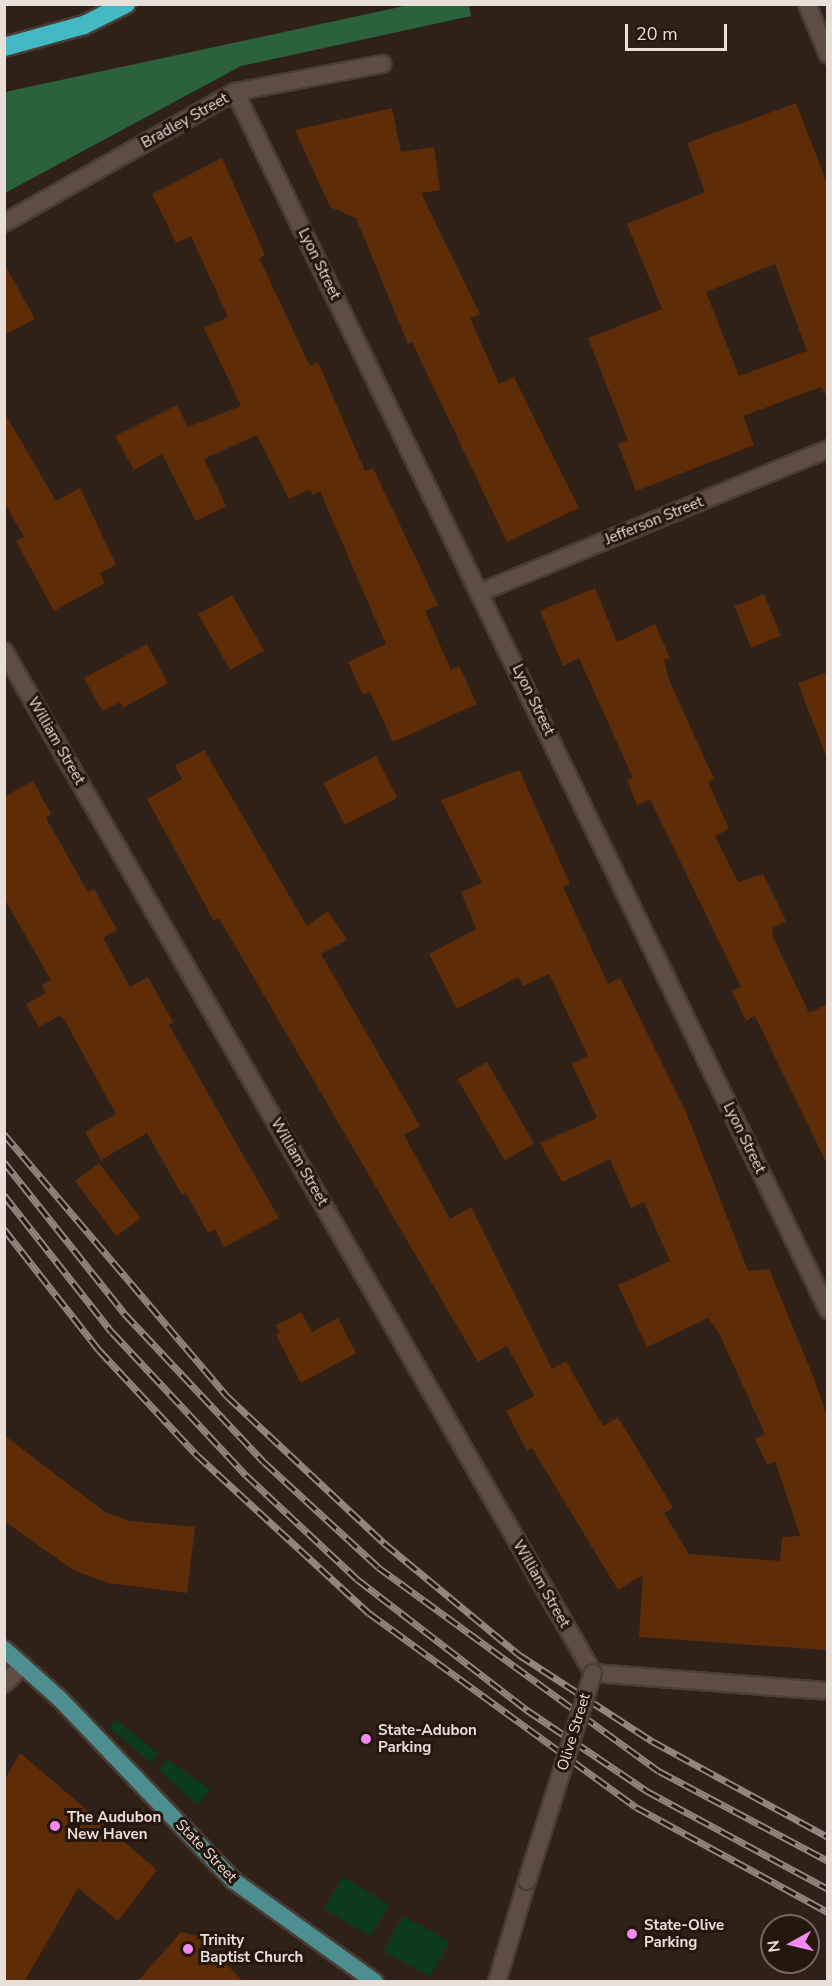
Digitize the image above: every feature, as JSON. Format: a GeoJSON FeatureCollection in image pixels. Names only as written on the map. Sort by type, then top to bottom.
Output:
{"type":"FeatureCollection","features":[{"type":"Feature","properties":{"kind":"highway"},"geometry":{"type":"LineString","coordinates":[[4,47],[84,25],[126,4]]}},
{"type":"Feature","properties":{"kind":"main road","name":"State Street"},"geometry":{"type":"LineString","coordinates":[[4,1649],[23,1665],[234,1881],[375,1982]]}},
{"type":"Feature","properties":{"kind":"street"},"geometry":{"type":"LineString","coordinates":[[807,4],[828,55]]}},
{"type":"Feature","properties":{"kind":"street","name":"Bradley Street"},"geometry":{"type":"LineString","coordinates":[[4,223],[235,92],[382,64]]}},
{"type":"Feature","properties":{"kind":"street","name":"Lyon Street"},"geometry":{"type":"LineString","coordinates":[[235,92],[481,592],[828,1310]]}},
{"type":"Feature","properties":{"kind":"street","name":"Jefferson Street"},"geometry":{"type":"LineString","coordinates":[[481,592],[828,449]]}},
{"type":"Feature","properties":{"kind":"street","name":"William Street"},"geometry":{"type":"LineString","coordinates":[[4,651],[592,1674]]}},
{"type":"Feature","properties":{"kind":"street"},"geometry":{"type":"LineString","coordinates":[[4,1684],[23,1665]]}},
{"type":"Feature","properties":{"kind":"street","name":"Olive Street"},"geometry":{"type":"LineString","coordinates":[[496,1982],[592,1674],[828,1691]]}},
{"type":"Feature","properties":{"kind":"green space"},"geometry":{"type":"Polygon","coordinates":[[[409,5],[469,5],[471,16],[241,66],[5,193],[5,92],[409,5]]]}},
{"type":"Feature","properties":{"kind":"green space"},"geometry":{"type":"Polygon","coordinates":[[[116,1720],[158,1753],[151,1763],[109,1728],[116,1720]]]}},
{"type":"Feature","properties":{"kind":"green space"},"geometry":{"type":"Polygon","coordinates":[[[167,1759],[211,1790],[197,1805],[159,1770],[167,1759]]]}},
{"type":"Feature","properties":{"kind":"green space"},"geometry":{"type":"Polygon","coordinates":[[[343,1877],[389,1905],[370,1937],[324,1909],[343,1877]]]}},
{"type":"Feature","properties":{"kind":"green space"},"geometry":{"type":"Polygon","coordinates":[[[403,1916],[449,1942],[430,1977],[384,1951],[403,1916]]]}},
{"type":"Feature","properties":{"kind":"building"},"geometry":{"type":"Polygon","coordinates":[[[796,103],[828,186],[828,398],[821,387],[743,416],[754,445],[636,491],[618,444],[628,440],[588,338],[662,309],[627,224],[705,192],[687,143],[796,103]],[[775,264],[706,292],[739,376],[807,351],[775,264]]]}},
{"type":"Feature","properties":{"kind":"building"},"geometry":{"type":"Polygon","coordinates":[[[392,108],[401,152],[434,147],[440,190],[421,193],[480,314],[470,318],[499,384],[514,377],[579,508],[507,542],[412,342],[408,344],[356,218],[330,207],[295,130],[392,108]]]}},
{"type":"Feature","properties":{"kind":"building"},"geometry":{"type":"Polygon","coordinates":[[[222,158],[265,255],[259,258],[310,366],[318,362],[365,471],[373,468],[438,605],[425,611],[451,670],[459,666],[477,704],[393,742],[370,692],[363,695],[348,662],[386,644],[320,491],[313,495],[310,489],[289,499],[257,435],[204,459],[226,506],[196,521],[162,454],[134,470],[115,436],[177,405],[188,427],[241,406],[204,328],[228,317],[191,236],[176,243],[152,194],[222,158]]]}},
{"type":"Feature","properties":{"kind":"building"},"geometry":{"type":"Polygon","coordinates":[[[4,263],[35,319],[4,335],[4,263]]]}},
{"type":"Feature","properties":{"kind":"building"},"geometry":{"type":"Polygon","coordinates":[[[4,412],[56,501],[80,488],[116,565],[100,573],[105,583],[54,611],[16,541],[24,537],[4,502],[4,412]]]}},
{"type":"Feature","properties":{"kind":"building"},"geometry":{"type":"Polygon","coordinates":[[[595,588],[617,642],[655,624],[670,658],[664,660],[669,680],[714,779],[708,782],[729,829],[715,836],[738,882],[763,874],[786,921],[772,928],[773,937],[809,1013],[828,1004],[828,1166],[755,1016],[746,1021],[732,991],[741,987],[650,799],[637,805],[627,780],[633,778],[579,658],[563,666],[540,611],[595,588]]]}},
{"type":"Feature","properties":{"kind":"building"},"geometry":{"type":"Polygon","coordinates":[[[764,594],[781,636],[751,648],[734,606],[764,594]]]}},
{"type":"Feature","properties":{"kind":"building"},"geometry":{"type":"Polygon","coordinates":[[[232,595],[264,650],[230,670],[198,614],[232,595]]]}},
{"type":"Feature","properties":{"kind":"building"},"geometry":{"type":"Polygon","coordinates":[[[147,644],[168,683],[123,708],[120,702],[102,711],[84,678],[147,644]]]}},
{"type":"Feature","properties":{"kind":"building"},"geometry":{"type":"Polygon","coordinates":[[[828,672],[828,753],[825,754],[798,683],[828,672]]]}},
{"type":"Feature","properties":{"kind":"building"},"geometry":{"type":"Polygon","coordinates":[[[204,750],[307,926],[328,911],[347,940],[321,954],[420,1126],[404,1135],[450,1219],[471,1207],[552,1369],[566,1361],[603,1426],[618,1417],[673,1508],[664,1513],[689,1554],[780,1561],[782,1537],[800,1536],[775,1461],[767,1465],[755,1439],[765,1434],[718,1331],[708,1318],[647,1347],[618,1285],[670,1261],[644,1202],[631,1208],[610,1159],[562,1182],[540,1143],[597,1118],[572,1064],[588,1056],[549,974],[523,986],[518,977],[457,1009],[429,954],[476,929],[461,892],[482,883],[441,800],[519,770],[570,884],[563,887],[608,984],[620,978],[686,1112],[748,1271],[769,1269],[813,1376],[828,1419],[827,1650],[639,1637],[643,1575],[618,1590],[532,1448],[527,1451],[506,1411],[534,1396],[507,1346],[478,1362],[219,918],[214,921],[147,799],[182,779],[175,766],[204,750]]]}},
{"type":"Feature","properties":{"kind":"building"},"geometry":{"type":"Polygon","coordinates":[[[376,756],[397,798],[345,825],[323,783],[376,756]]]}},
{"type":"Feature","properties":{"kind":"building"},"geometry":{"type":"Polygon","coordinates":[[[33,781],[51,814],[46,818],[88,892],[94,889],[117,930],[103,938],[130,987],[148,977],[173,1022],[169,1025],[279,1218],[224,1247],[215,1229],[208,1233],[186,1193],[182,1195],[147,1133],[101,1160],[85,1132],[116,1114],[64,1019],[59,1016],[39,1027],[26,1004],[46,993],[42,985],[51,980],[4,898],[4,797],[33,781]]]}},
{"type":"Feature","properties":{"kind":"building"},"geometry":{"type":"Polygon","coordinates":[[[487,1062],[534,1143],[505,1160],[458,1079],[487,1062]]]}},
{"type":"Feature","properties":{"kind":"building"},"geometry":{"type":"Polygon","coordinates":[[[99,1163],[141,1218],[117,1236],[75,1181],[99,1163]]]}},
{"type":"Feature","properties":{"kind":"building"},"geometry":{"type":"Polygon","coordinates":[[[301,1312],[312,1332],[338,1318],[356,1353],[301,1383],[276,1335],[280,1333],[276,1325],[301,1312]]]}},
{"type":"Feature","properties":{"kind":"building"},"geometry":{"type":"Polygon","coordinates":[[[4,1435],[105,1512],[130,1521],[195,1527],[187,1593],[108,1583],[73,1570],[4,1521],[4,1435]]]}},
{"type":"Feature","properties":{"kind":"building","name":"The Audubon New Haven"},"geometry":{"type":"Polygon","coordinates":[[[20,1753],[157,1870],[118,1921],[78,1888],[24,1982],[4,1982],[4,1781],[20,1753]]]}},
{"type":"Feature","properties":{"kind":"building","name":"Trinity Baptist Church"},"geometry":{"type":"Polygon","coordinates":[[[181,1932],[198,1936],[244,1982],[137,1982],[181,1932]]]}},
{"type":"Feature","properties":{"kind":"railway"},"geometry":{"type":"LineString","coordinates":[[4,1134],[227,1396],[384,1543],[518,1654],[652,1741],[828,1837]]}},
{"type":"Feature","properties":{"kind":"railway"},"geometry":{"type":"LineString","coordinates":[[4,1162],[124,1313],[264,1462],[378,1567],[659,1771],[828,1861]]}},
{"type":"Feature","properties":{"kind":"railway"},"geometry":{"type":"LineString","coordinates":[[4,1195],[112,1332],[246,1475],[357,1579],[527,1710],[647,1791],[828,1889]]}},
{"type":"Feature","properties":{"kind":"railway"},"geometry":{"type":"LineString","coordinates":[[4,1229],[99,1350],[196,1454],[369,1613],[636,1807],[828,1912]]}},
{"type":"Feature","properties":{"kind":"place","name":"State-Adubon Parking"},"geometry":{"type":"Point","coordinates":[366,1739]}},
{"type":"Feature","properties":{"kind":"place","name":"The Audubon New Haven"},"geometry":{"type":"Point","coordinates":[55,1826]}},
{"type":"Feature","properties":{"kind":"place","name":"State-Olive Parking"},"geometry":{"type":"Point","coordinates":[632,1934]}},
{"type":"Feature","properties":{"kind":"place","name":"Trinity Baptist Church"},"geometry":{"type":"Point","coordinates":[188,1949]}}]}
